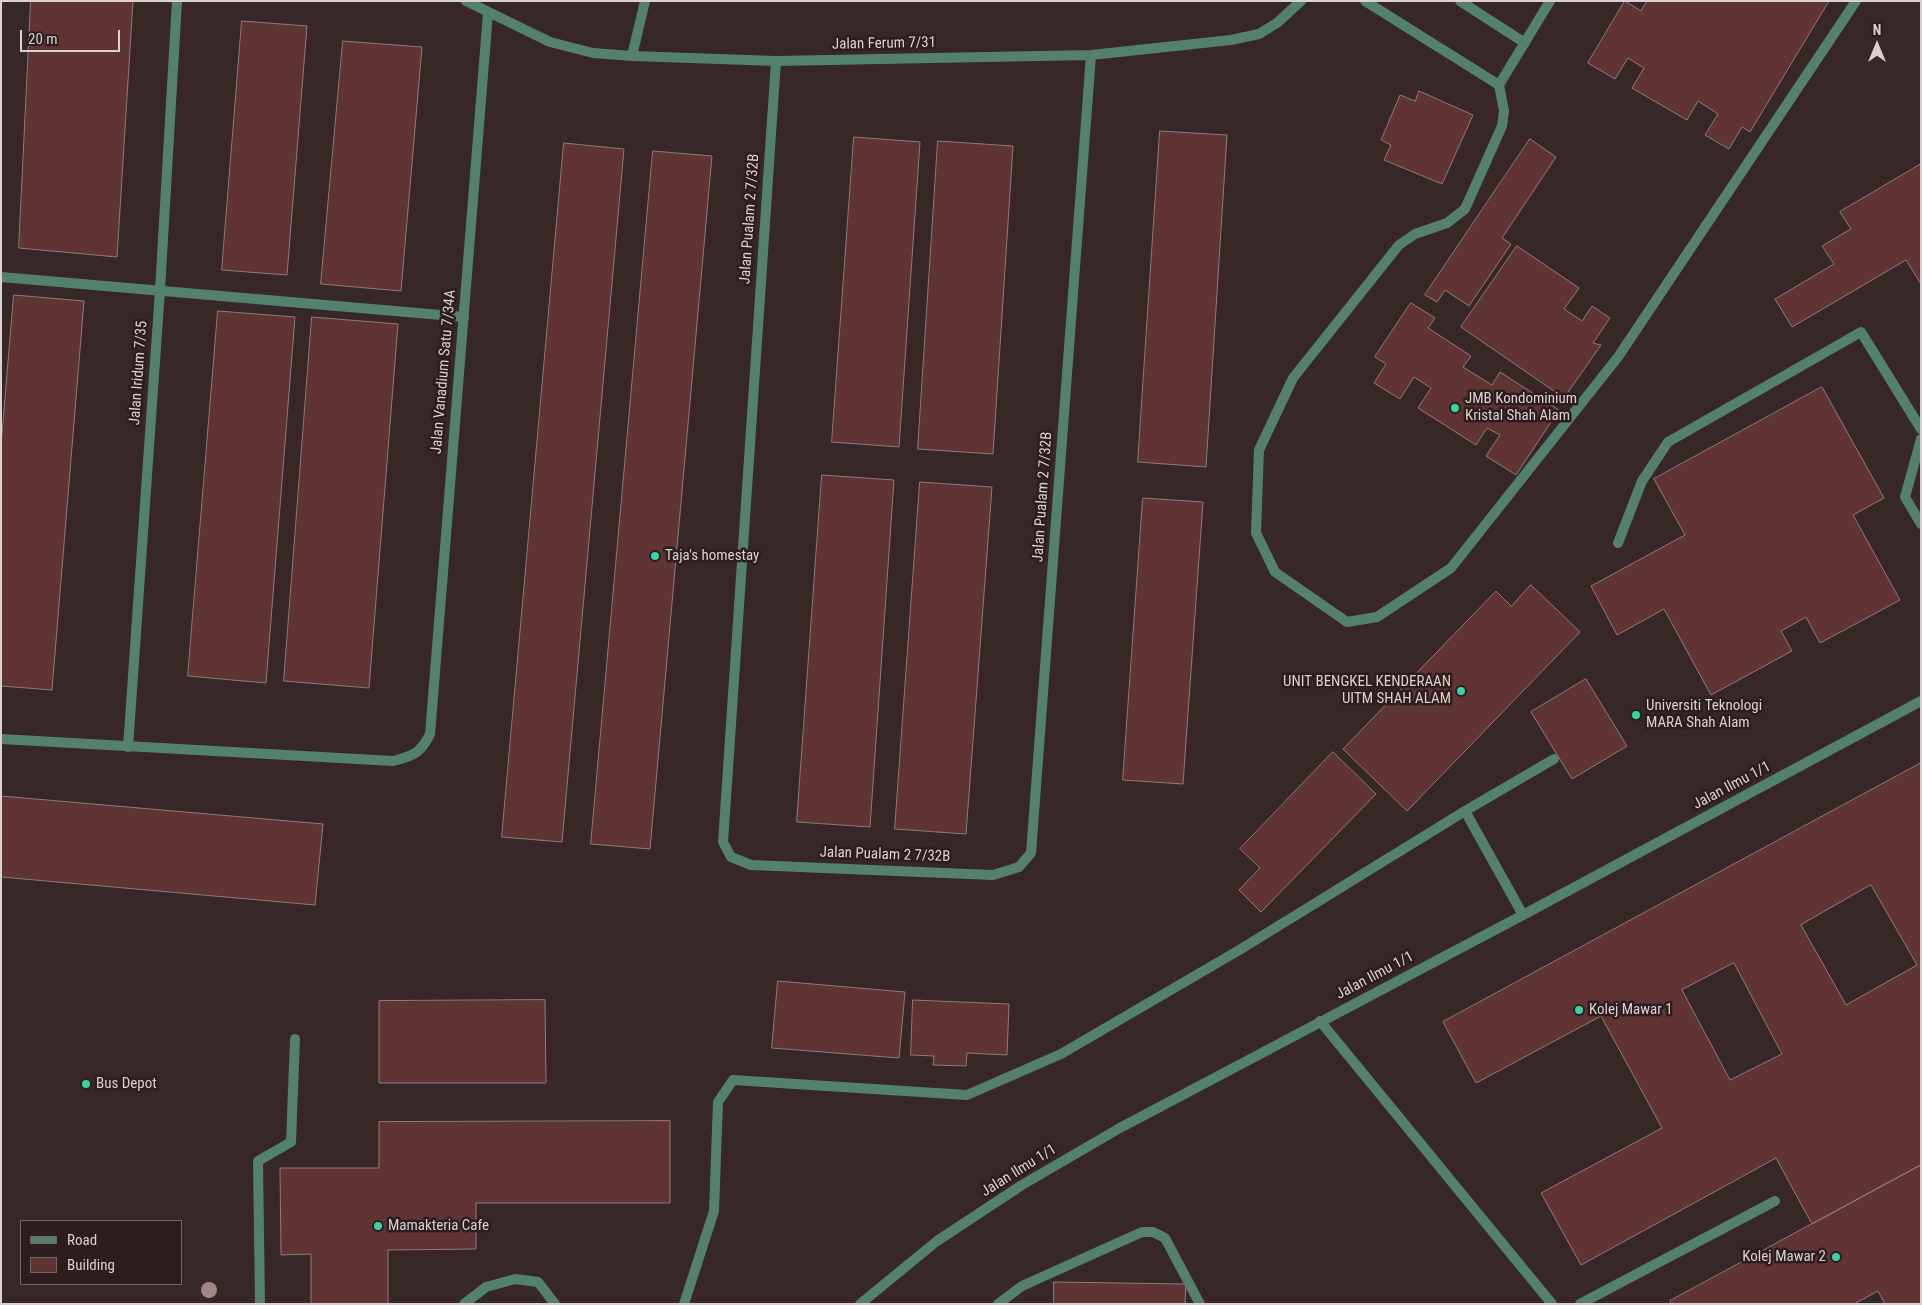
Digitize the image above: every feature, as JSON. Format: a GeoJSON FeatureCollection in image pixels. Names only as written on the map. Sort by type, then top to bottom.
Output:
{"type":"FeatureCollection","features":[{"type":"Feature","properties":{"kind":"street","name":"Jalan Iridum 7/35"},"geometry":{"type":"LineString","coordinates":[[128,748],[160,290],[177,1]]}},
{"type":"Feature","properties":{"kind":"street","name":"Jalan Ferum 7/31"},"geometry":{"type":"LineString","coordinates":[[466,1],[550,42],[592,53],[776,61],[1091,55],[1231,40],[1259,34],[1277,23],[1301,1]]}},
{"type":"Feature","properties":{"kind":"street"},"geometry":{"type":"LineString","coordinates":[[632,56],[645,1]]}},
{"type":"Feature","properties":{"kind":"street"},"geometry":{"type":"LineString","coordinates":[[1365,1],[1499,85]]}},
{"type":"Feature","properties":{"kind":"street"},"geometry":{"type":"LineString","coordinates":[[1460,1],[1525,43]]}},
{"type":"Feature","properties":{"kind":"street"},"geometry":{"type":"LineString","coordinates":[[1550,1],[1499,85],[1504,111],[1502,126],[1464,209],[1447,223],[1415,234],[1400,245],[1293,378],[1259,450],[1256,533],[1275,572],[1347,622],[1377,617],[1451,568],[1618,357],[1856,1]]}},
{"type":"Feature","properties":{"kind":"street","name":"Jalan Vanadium Satu 7/34A"},"geometry":{"type":"LineString","coordinates":[[128,748],[393,761],[412,756],[424,747],[430,734],[488,13]]}},
{"type":"Feature","properties":{"kind":"street","name":"Jalan Pualam 2 7/32B"},"geometry":{"type":"LineString","coordinates":[[776,61],[723,842],[730,857],[751,865],[993,875],[1019,867],[1031,853],[1091,55]]}},
{"type":"Feature","properties":{"kind":"street"},"geometry":{"type":"LineString","coordinates":[[1,277],[464,317]]}},
{"type":"Feature","properties":{"kind":"street"},"geometry":{"type":"LineString","coordinates":[[1618,543],[1642,481],[1668,442],[1861,332],[1921,429]]}},
{"type":"Feature","properties":{"kind":"street"},"geometry":{"type":"LineString","coordinates":[[1921,439],[1905,497],[1921,524]]}},
{"type":"Feature","properties":{"kind":"street","name":"Jalan Ilmu 1/1"},"geometry":{"type":"LineString","coordinates":[[860,1304],[937,1241],[1022,1185],[1118,1130],[1921,702]]}},
{"type":"Feature","properties":{"kind":"street"},"geometry":{"type":"LineString","coordinates":[[1,740],[128,748]]}},
{"type":"Feature","properties":{"kind":"street"},"geometry":{"type":"LineString","coordinates":[[684,1304],[714,1211],[718,1102],[733,1080],[967,1095],[1061,1054],[1241,949],[1464,811],[1554,759]]}},
{"type":"Feature","properties":{"kind":"street"},"geometry":{"type":"LineString","coordinates":[[1464,811],[1523,915]]}},
{"type":"Feature","properties":{"kind":"street"},"geometry":{"type":"LineString","coordinates":[[1320,1022],[1552,1304]]}},
{"type":"Feature","properties":{"kind":"street"},"geometry":{"type":"LineString","coordinates":[[260,1304],[258,1161],[292,1142],[295,1039]]}},
{"type":"Feature","properties":{"kind":"street"},"geometry":{"type":"LineString","coordinates":[[1580,1304],[1775,1201]]}},
{"type":"Feature","properties":{"kind":"street"},"geometry":{"type":"LineString","coordinates":[[998,1304],[1022,1286],[1142,1232],[1154,1232],[1165,1238],[1200,1304]]}},
{"type":"Feature","properties":{"kind":"street"},"geometry":{"type":"LineString","coordinates":[[464,1304],[486,1287],[515,1279],[538,1282],[555,1304]]}},
{"type":"Feature","properties":{"kind":"building"},"geometry":{"type":"Polygon","coordinates":[[[31,1],[133,1],[117,257],[19,248],[31,1]]]}},
{"type":"Feature","properties":{"kind":"building"},"geometry":{"type":"Polygon","coordinates":[[[1625,1],[1641,11],[1647,1],[1829,1],[1750,132],[1742,127],[1729,149],[1705,135],[1718,114],[1698,101],[1687,120],[1632,88],[1644,68],[1628,58],[1615,79],[1588,63],[1625,1]]]}},
{"type":"Feature","properties":{"kind":"building"},"geometry":{"type":"Polygon","coordinates":[[[242,21],[307,26],[287,275],[222,270],[242,21]]]}},
{"type":"Feature","properties":{"kind":"building"},"geometry":{"type":"Polygon","coordinates":[[[343,41],[422,47],[401,291],[321,284],[343,41]]]}},
{"type":"Feature","properties":{"kind":"building"},"geometry":{"type":"Polygon","coordinates":[[[1419,91],[1473,115],[1442,184],[1384,160],[1391,145],[1381,140],[1400,95],[1415,101],[1419,91]]]}},
{"type":"Feature","properties":{"kind":"building"},"geometry":{"type":"Polygon","coordinates":[[[1160,131],[1227,135],[1206,467],[1138,462],[1160,131]]]}},
{"type":"Feature","properties":{"kind":"building"},"geometry":{"type":"Polygon","coordinates":[[[854,137],[920,142],[899,447],[832,442],[854,137]]]}},
{"type":"Feature","properties":{"kind":"building"},"geometry":{"type":"Polygon","coordinates":[[[1530,139],[1556,157],[1502,238],[1511,244],[1469,306],[1445,290],[1437,302],[1425,295],[1530,139]]]}},
{"type":"Feature","properties":{"kind":"building"},"geometry":{"type":"Polygon","coordinates":[[[938,141],[1013,146],[993,454],[918,449],[938,141]]]}},
{"type":"Feature","properties":{"kind":"building"},"geometry":{"type":"Polygon","coordinates":[[[564,143],[624,149],[562,842],[502,837],[564,143]]]}},
{"type":"Feature","properties":{"kind":"building"},"geometry":{"type":"Polygon","coordinates":[[[653,151],[712,156],[650,849],[591,844],[653,151]]]}},
{"type":"Feature","properties":{"kind":"building"},"geometry":{"type":"Polygon","coordinates":[[[1921,164],[1921,284],[1906,260],[1792,327],[1775,299],[1834,264],[1822,246],[1851,229],[1840,212],[1921,164]]]}},
{"type":"Feature","properties":{"kind":"building"},"geometry":{"type":"Polygon","coordinates":[[[1517,246],[1579,288],[1564,309],[1582,321],[1592,306],[1610,318],[1593,343],[1601,345],[1564,398],[1461,327],[1517,246]]]}},
{"type":"Feature","properties":{"kind":"building"},"geometry":{"type":"Polygon","coordinates":[[[14,295],[84,301],[52,690],[1,686],[1,446],[14,295]]]}},
{"type":"Feature","properties":{"kind":"building"},"geometry":{"type":"Polygon","coordinates":[[[1411,303],[1435,318],[1428,328],[1471,356],[1463,367],[1492,385],[1500,372],[1559,410],[1516,475],[1486,456],[1500,435],[1487,428],[1476,445],[1418,408],[1431,388],[1414,377],[1400,399],[1374,383],[1386,364],[1375,357],[1411,303]]]}},
{"type":"Feature","properties":{"kind":"building"},"geometry":{"type":"Polygon","coordinates":[[[218,311],[295,317],[266,683],[188,676],[218,311]]]}},
{"type":"Feature","properties":{"kind":"building"},"geometry":{"type":"Polygon","coordinates":[[[312,317],[398,324],[369,688],[284,681],[312,317]]]}},
{"type":"Feature","properties":{"kind":"building"},"geometry":{"type":"Polygon","coordinates":[[[1822,387],[1884,498],[1853,515],[1900,600],[1820,643],[1806,617],[1781,631],[1792,651],[1711,695],[1664,609],[1617,635],[1591,586],[1685,535],[1654,479],[1822,387]]]}},
{"type":"Feature","properties":{"kind":"building"},"geometry":{"type":"Polygon","coordinates":[[[822,475],[894,480],[870,827],[797,822],[822,475]]]}},
{"type":"Feature","properties":{"kind":"building"},"geometry":{"type":"Polygon","coordinates":[[[920,482],[992,487],[966,834],[895,829],[920,482]]]}},
{"type":"Feature","properties":{"kind":"building"},"geometry":{"type":"Polygon","coordinates":[[[1143,498],[1203,502],[1183,784],[1123,780],[1143,498]]]}},
{"type":"Feature","properties":{"kind":"building","name":"UNIT BENGKEL KENDERAAN UITM SHAH ALAM"},"geometry":{"type":"Polygon","coordinates":[[[1531,585],[1580,632],[1407,811],[1343,749],[1496,591],[1511,606],[1531,585]]]}},
{"type":"Feature","properties":{"kind":"building"},"geometry":{"type":"Polygon","coordinates":[[[1586,679],[1627,746],[1572,779],[1531,712],[1586,679]]]}},
{"type":"Feature","properties":{"kind":"building"},"geometry":{"type":"Polygon","coordinates":[[[1333,752],[1376,794],[1261,912],[1239,890],[1260,868],[1240,849],[1333,752]]]}},
{"type":"Feature","properties":{"kind":"building","name":"Kolej Mawar 1"},"geometry":{"type":"Polygon","coordinates":[[[1921,763],[1921,1165],[1812,1224],[1776,1158],[1581,1265],[1541,1193],[1662,1128],[1601,1016],[1476,1083],[1443,1022],[1921,763]],[[1871,885],[1801,925],[1846,1005],[1917,965],[1871,885]],[[1734,963],[1682,990],[1730,1080],[1782,1054],[1734,963]]]}},
{"type":"Feature","properties":{"kind":"building"},"geometry":{"type":"Polygon","coordinates":[[[1,796],[323,824],[315,905],[1,877],[1,796]]]}},
{"type":"Feature","properties":{"kind":"building"},"geometry":{"type":"Polygon","coordinates":[[[778,981],[905,992],[899,1058],[772,1048],[778,981]]]}},
{"type":"Feature","properties":{"kind":"building"},"geometry":{"type":"Polygon","coordinates":[[[545,1000],[546,1083],[379,1083],[379,1001],[545,1000]]]}},
{"type":"Feature","properties":{"kind":"building"},"geometry":{"type":"Polygon","coordinates":[[[913,1000],[1009,1004],[1007,1055],[967,1053],[966,1066],[933,1065],[934,1056],[911,1055],[913,1000]]]}},
{"type":"Feature","properties":{"kind":"building","name":"Mamakteria Cafe"},"geometry":{"type":"Polygon","coordinates":[[[670,1121],[670,1203],[476,1203],[476,1249],[388,1250],[388,1304],[311,1304],[311,1254],[281,1255],[280,1168],[379,1168],[379,1122],[670,1121]]]}},
{"type":"Feature","properties":{"kind":"building","name":"Kolej Mawar 2"},"geometry":{"type":"Polygon","coordinates":[[[1921,1165],[1921,1304],[1885,1304],[1878,1291],[1854,1304],[1671,1304],[1670,1301],[1921,1165]]]}},
{"type":"Feature","properties":{"kind":"building"},"geometry":{"type":"Polygon","coordinates":[[[1054,1282],[1186,1284],[1185,1304],[1054,1304],[1054,1282]]]}},
{"type":"Feature","properties":{"kind":"place","name":"JMB Kondominium Kristal Shah Alam"},"geometry":{"type":"Point","coordinates":[1455,408]}},
{"type":"Feature","properties":{"kind":"place","name":"Taja's homestay"},"geometry":{"type":"Point","coordinates":[655,556]}},
{"type":"Feature","properties":{"kind":"place","name":"UNIT BENGKEL KENDERAAN UITM SHAH ALAM"},"geometry":{"type":"Point","coordinates":[1461,691]}},
{"type":"Feature","properties":{"kind":"place","name":"Universiti Teknologi MARA Shah Alam"},"geometry":{"type":"Point","coordinates":[1636,715]}},
{"type":"Feature","properties":{"kind":"place","name":"Kolej Mawar 1"},"geometry":{"type":"Point","coordinates":[1579,1010]}},
{"type":"Feature","properties":{"kind":"place","name":"Bus Depot"},"geometry":{"type":"Point","coordinates":[86,1084]}},
{"type":"Feature","properties":{"kind":"place","name":"Mamakteria Cafe"},"geometry":{"type":"Point","coordinates":[378,1226]}},
{"type":"Feature","properties":{"kind":"place","name":"Kolej Mawar 2"},"geometry":{"type":"Point","coordinates":[1836,1257]}}]}
